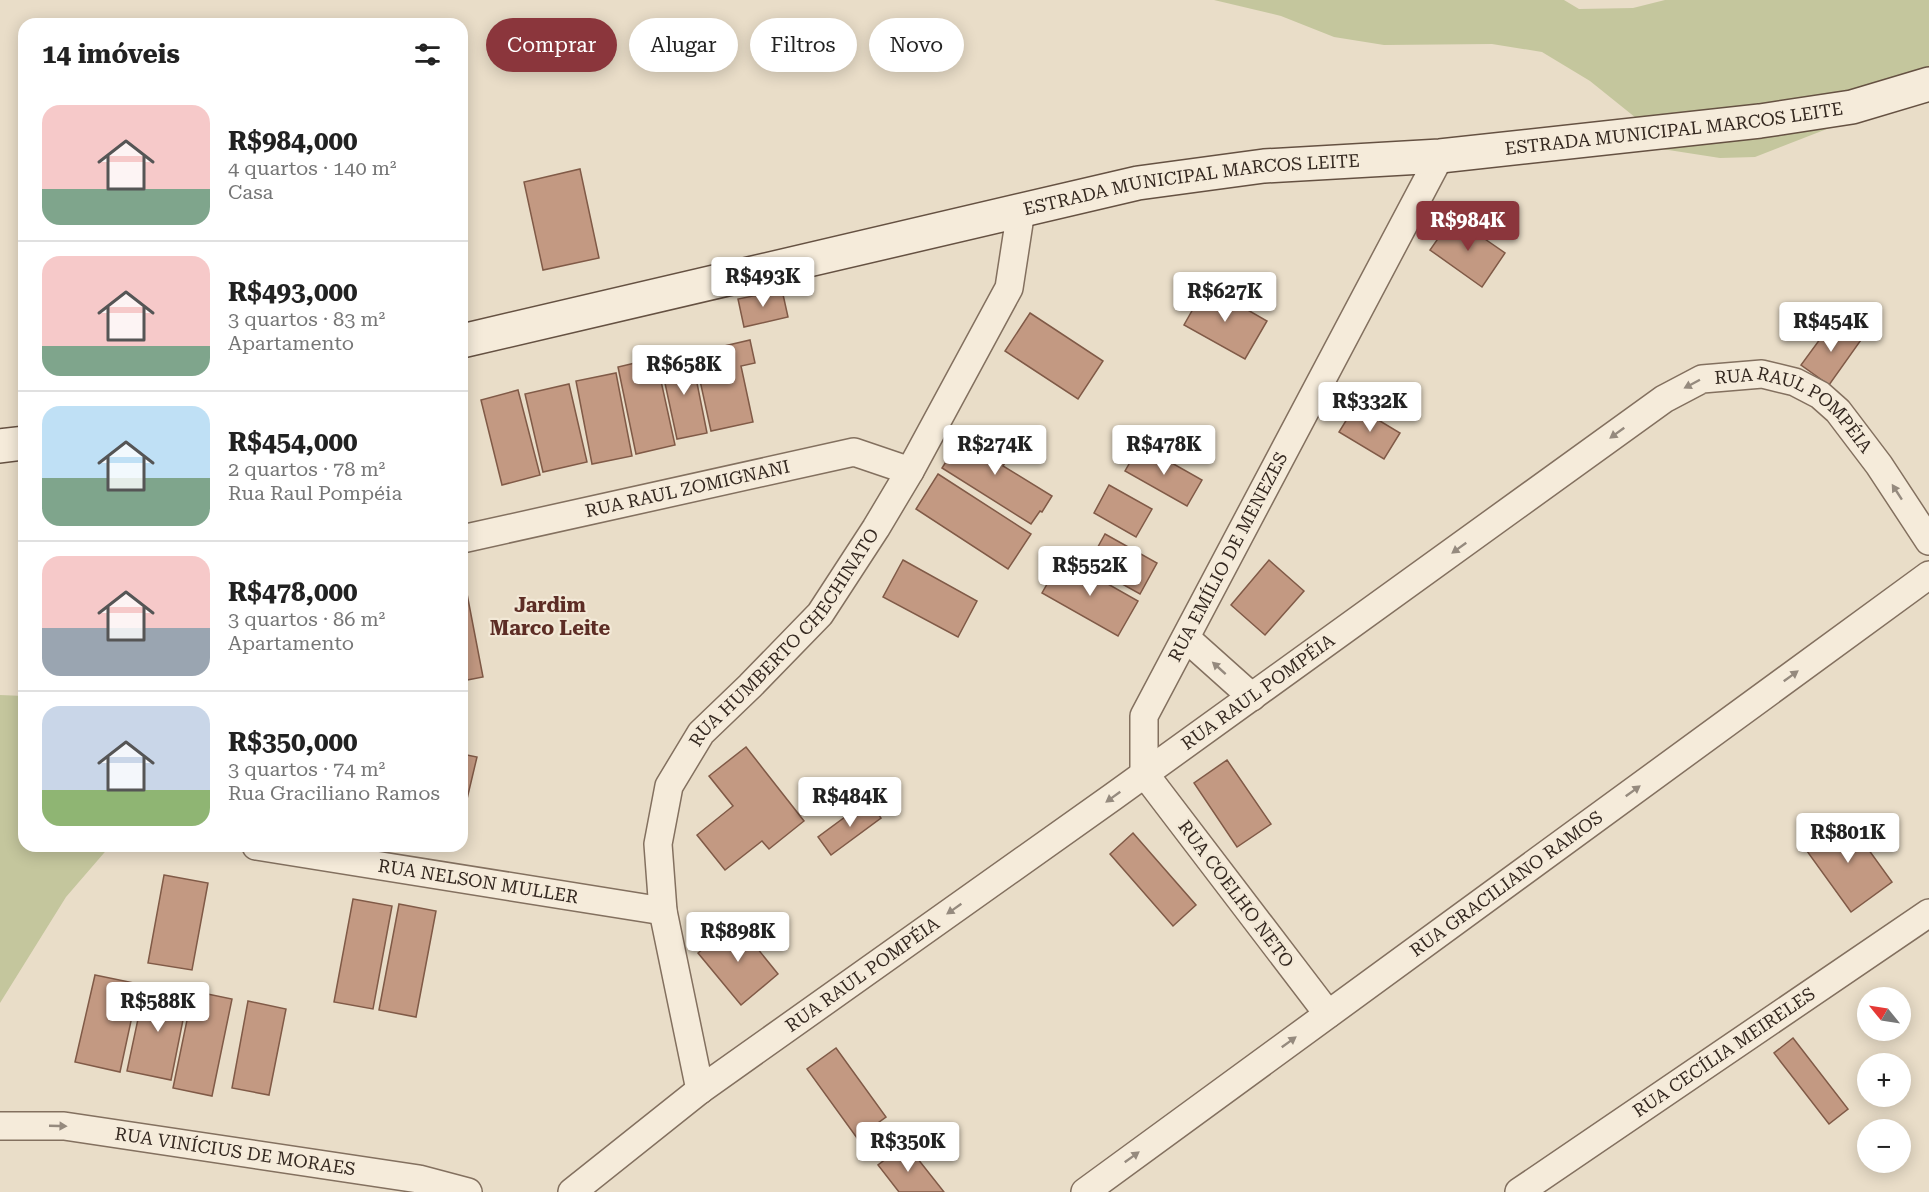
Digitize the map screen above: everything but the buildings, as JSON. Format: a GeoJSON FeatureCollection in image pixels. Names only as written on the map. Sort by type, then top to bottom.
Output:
{"type":"FeatureCollection","features":[{"type":"Feature","properties":{"kind":"street","name":"ESTRADA MUNICIPAL MARCOS LEITE"},"geometry":{"type":"LineString","coordinates":[[468,340],[1138,183],[1264,166],[1440,156],[1760,122],[1852,107],[1929,84]]}},
{"type":"Feature","properties":{"kind":"street","name":"RUA EMÍLIO DE MENEZES"},"geometry":{"type":"LineString","coordinates":[[1144,773],[1144,716],[1440,156]]}},
{"type":"Feature","properties":{"kind":"street","name":"RUA HUMBERTO CHECHINATO"},"geometry":{"type":"LineString","coordinates":[[700,1090],[663,911],[658,844],[669,786],[701,733],[820,614],[910,471],[1009,288],[1021,210]]}},
{"type":"Feature","properties":{"kind":"street","name":"RUA RAUL POMPÉIA"},"geometry":{"type":"LineString","coordinates":[[572,1192],[700,1090],[1252,697],[1664,399],[1702,379],[1762,374],[1796,382],[1820,394],[1839,411],[1879,465],[1929,541]]}},
{"type":"Feature","properties":{"kind":"street"},"geometry":{"type":"LineString","coordinates":[[0,446],[18,444]]}},
{"type":"Feature","properties":{"kind":"street","name":"RUA RAUL ZOMIGNANI"},"geometry":{"type":"LineString","coordinates":[[468,538],[854,453],[910,471]]}},
{"type":"Feature","properties":{"kind":"street","name":"RUA GRACILIANO RAMOS"},"geometry":{"type":"LineString","coordinates":[[1085,1192],[1929,575]]}},
{"type":"Feature","properties":{"kind":"street"},"geometry":{"type":"LineString","coordinates":[[1186,638],[1252,697]]}},
{"type":"Feature","properties":{"kind":"street","name":"RUA COELHO NETO"},"geometry":{"type":"LineString","coordinates":[[1144,773],[1328,1014]]}},
{"type":"Feature","properties":{"kind":"street","name":"RUA NELSON MULLER"},"geometry":{"type":"LineString","coordinates":[[294,852],[663,911]]}},
{"type":"Feature","properties":{"kind":"street","name":"RUA CECÍLIA MEIRELES"},"geometry":{"type":"LineString","coordinates":[[1519,1192],[1929,914]]}},
{"type":"Feature","properties":{"kind":"street","name":"RUA VINÍCIUS DE MORAES"},"geometry":{"type":"LineString","coordinates":[[0,1126],[64,1126],[418,1179],[468,1192]]}},
{"type":"Feature","properties":{"kind":"street"},"geometry":{"type":"LineString","coordinates":[[344,1167],[397,1192]]}},
{"type":"Feature","properties":{"kind":"green space"},"geometry":{"type":"Polygon","coordinates":[[[1214,0],[1564,0],[1579,9],[1633,8],[1665,0],[1929,0],[1929,103],[1886,106],[1755,157],[1720,158],[1662,149],[1641,122],[1590,81],[1542,52],[1492,44],[1384,45],[1334,37],[1281,16],[1214,0]]]}},
{"type":"Feature","properties":{"kind":"green space"},"geometry":{"type":"Polygon","coordinates":[[[0,695],[18,696],[18,852],[105,852],[66,897],[0,1003],[0,695]]]}},
{"type":"Feature","properties":{"kind":"district","name":"Jardim Marco Leite"},"geometry":{"type":"Point","coordinates":[550,616]}}]}
